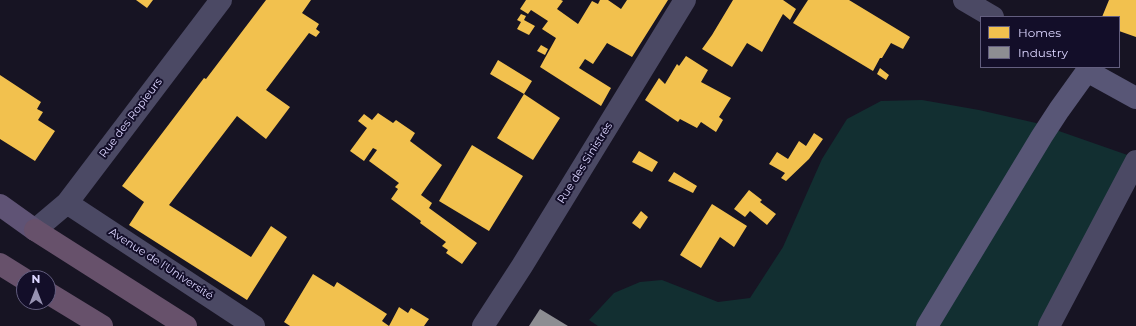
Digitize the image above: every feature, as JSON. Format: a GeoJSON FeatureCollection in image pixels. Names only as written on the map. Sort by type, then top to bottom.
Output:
{"type":"FeatureCollection","features":[{"type":"Feature","properties":{"kind":"highway"},"geometry":{"type":"LineString","coordinates":[[35,230],[186,326]]}},
{"type":"Feature","properties":{"kind":"highway"},"geometry":{"type":"LineString","coordinates":[[0,264],[16,274]]}},
{"type":"Feature","properties":{"kind":"highway"},"geometry":{"type":"LineString","coordinates":[[56,298],[102,326]]}},
{"type":"Feature","properties":{"kind":"main road"},"geometry":{"type":"LineString","coordinates":[[0,204],[35,230]]}},
{"type":"Feature","properties":{"kind":"street","name":"Rue des Ropieurs"},"geometry":{"type":"LineString","coordinates":[[35,230],[67,203],[221,0]]}},
{"type":"Feature","properties":{"kind":"street","name":"Rue des Sinistrés"},"geometry":{"type":"LineString","coordinates":[[483,326],[522,266],[685,0]]}},
{"type":"Feature","properties":{"kind":"street"},"geometry":{"type":"LineString","coordinates":[[964,0],[991,16]]}},
{"type":"Feature","properties":{"kind":"street"},"geometry":{"type":"LineString","coordinates":[[927,326],[1083,69],[1136,98]]}},
{"type":"Feature","properties":{"kind":"street"},"geometry":{"type":"LineString","coordinates":[[1049,326],[1136,161]]}},
{"type":"Feature","properties":{"kind":"street","name":"Avenue de l'Université"},"geometry":{"type":"LineString","coordinates":[[67,203],[254,326]]}},
{"type":"Feature","properties":{"kind":"green space"},"geometry":{"type":"Polygon","coordinates":[[[922,100],[979,110],[1036,123],[1136,158],[1049,326],[598,326],[589,320],[614,293],[640,282],[662,280],[718,302],[750,298],[783,247],[822,159],[847,119],[881,101],[922,100]]]}},
{"type":"Feature","properties":{"kind":"building: Homes"},"geometry":{"type":"Polygon","coordinates":[[[136,0],[153,0],[147,8],[136,0]]]}},
{"type":"Feature","properties":{"kind":"building: Homes"},"geometry":{"type":"Polygon","coordinates":[[[266,0],[311,0],[302,13],[319,24],[316,29],[320,32],[316,37],[309,33],[266,90],[290,107],[266,139],[237,116],[169,205],[251,257],[271,226],[287,237],[247,300],[129,225],[144,202],[122,186],[204,78],[206,79],[266,0]]]}},
{"type":"Feature","properties":{"kind":"building: Homes"},"geometry":{"type":"Polygon","coordinates":[[[526,0],[561,0],[563,1],[557,9],[578,24],[592,1],[598,4],[600,0],[608,0],[621,9],[627,0],[668,0],[632,57],[607,43],[593,64],[585,59],[579,68],[611,88],[601,106],[540,67],[556,38],[542,29],[548,21],[531,10],[528,14],[520,9],[526,0]]]}},
{"type":"Feature","properties":{"kind":"building: Homes"},"geometry":{"type":"Polygon","coordinates":[[[733,0],[783,0],[796,9],[790,20],[783,14],[762,52],[747,43],[732,67],[702,49],[733,0]]]}},
{"type":"Feature","properties":{"kind":"building: Homes"},"geometry":{"type":"Polygon","coordinates":[[[808,0],[849,0],[910,37],[903,49],[891,43],[873,71],[793,23],[808,0]]]}},
{"type":"Feature","properties":{"kind":"building: Homes"},"geometry":{"type":"Polygon","coordinates":[[[1109,0],[1136,0],[1136,37],[1120,31],[1120,16],[1102,16],[1109,0]]]}},
{"type":"Feature","properties":{"kind":"building: Homes"},"geometry":{"type":"Polygon","coordinates":[[[521,14],[526,16],[524,20],[535,26],[529,35],[517,29],[521,22],[517,20],[521,14]]]}},
{"type":"Feature","properties":{"kind":"building: Homes"},"geometry":{"type":"Polygon","coordinates":[[[541,45],[548,49],[545,55],[537,51],[541,45]]]}},
{"type":"Feature","properties":{"kind":"building: Homes"},"geometry":{"type":"Polygon","coordinates":[[[686,56],[708,70],[701,82],[731,98],[719,117],[723,120],[716,132],[701,122],[697,128],[680,119],[678,122],[645,100],[659,78],[665,84],[677,64],[679,66],[686,56]]]}},
{"type":"Feature","properties":{"kind":"building: Homes"},"geometry":{"type":"Polygon","coordinates":[[[498,60],[532,81],[524,94],[490,74],[498,60]]]}},
{"type":"Feature","properties":{"kind":"building: Homes"},"geometry":{"type":"Polygon","coordinates":[[[880,68],[889,75],[886,80],[877,74],[880,68]]]}},
{"type":"Feature","properties":{"kind":"building: Homes"},"geometry":{"type":"Polygon","coordinates":[[[0,75],[41,102],[37,109],[43,112],[38,120],[55,131],[35,161],[0,139],[0,75]]]}},
{"type":"Feature","properties":{"kind":"building: Homes"},"geometry":{"type":"Polygon","coordinates":[[[524,94],[560,118],[533,160],[497,138],[524,94]]]}},
{"type":"Feature","properties":{"kind":"building: Homes"},"geometry":{"type":"Polygon","coordinates":[[[378,113],[393,123],[396,120],[415,133],[410,141],[442,165],[421,195],[432,203],[429,208],[477,243],[462,264],[446,253],[448,250],[442,246],[446,242],[391,199],[398,189],[395,187],[399,183],[369,161],[377,150],[373,148],[364,161],[350,151],[367,128],[358,121],[364,114],[372,120],[378,113]]]}},
{"type":"Feature","properties":{"kind":"building: Homes"},"geometry":{"type":"Polygon","coordinates":[[[814,133],[823,139],[809,159],[786,181],[781,178],[785,173],[769,164],[777,152],[788,159],[799,141],[806,146],[814,133]]]}},
{"type":"Feature","properties":{"kind":"building: Homes"},"geometry":{"type":"Polygon","coordinates":[[[472,145],[523,176],[489,231],[439,201],[472,145]]]}},
{"type":"Feature","properties":{"kind":"building: Homes"},"geometry":{"type":"Polygon","coordinates":[[[639,151],[658,162],[652,172],[632,162],[639,151]]]}},
{"type":"Feature","properties":{"kind":"building: Homes"},"geometry":{"type":"Polygon","coordinates":[[[674,172],[697,186],[693,193],[668,181],[674,172]]]}},
{"type":"Feature","properties":{"kind":"building: Homes"},"geometry":{"type":"Polygon","coordinates":[[[749,190],[762,200],[760,202],[776,214],[767,225],[750,211],[745,217],[734,209],[749,190]]]}},
{"type":"Feature","properties":{"kind":"building: Homes"},"geometry":{"type":"Polygon","coordinates":[[[712,204],[747,226],[734,247],[720,237],[701,268],[680,255],[712,204]]]}},
{"type":"Feature","properties":{"kind":"building: Homes"},"geometry":{"type":"Polygon","coordinates":[[[641,211],[648,217],[640,229],[632,223],[641,211]]]}},
{"type":"Feature","properties":{"kind":"building: Homes"},"geometry":{"type":"Polygon","coordinates":[[[313,274],[334,287],[337,282],[387,314],[382,321],[389,326],[290,326],[284,322],[313,274]]]}},
{"type":"Feature","properties":{"kind":"building: Homes"},"geometry":{"type":"Polygon","coordinates":[[[399,307],[408,313],[411,308],[429,319],[424,326],[389,326],[399,307]]]}},
{"type":"Feature","properties":{"kind":"building: Industry"},"geometry":{"type":"Polygon","coordinates":[[[540,309],[568,326],[529,326],[540,309]]]}}]}
